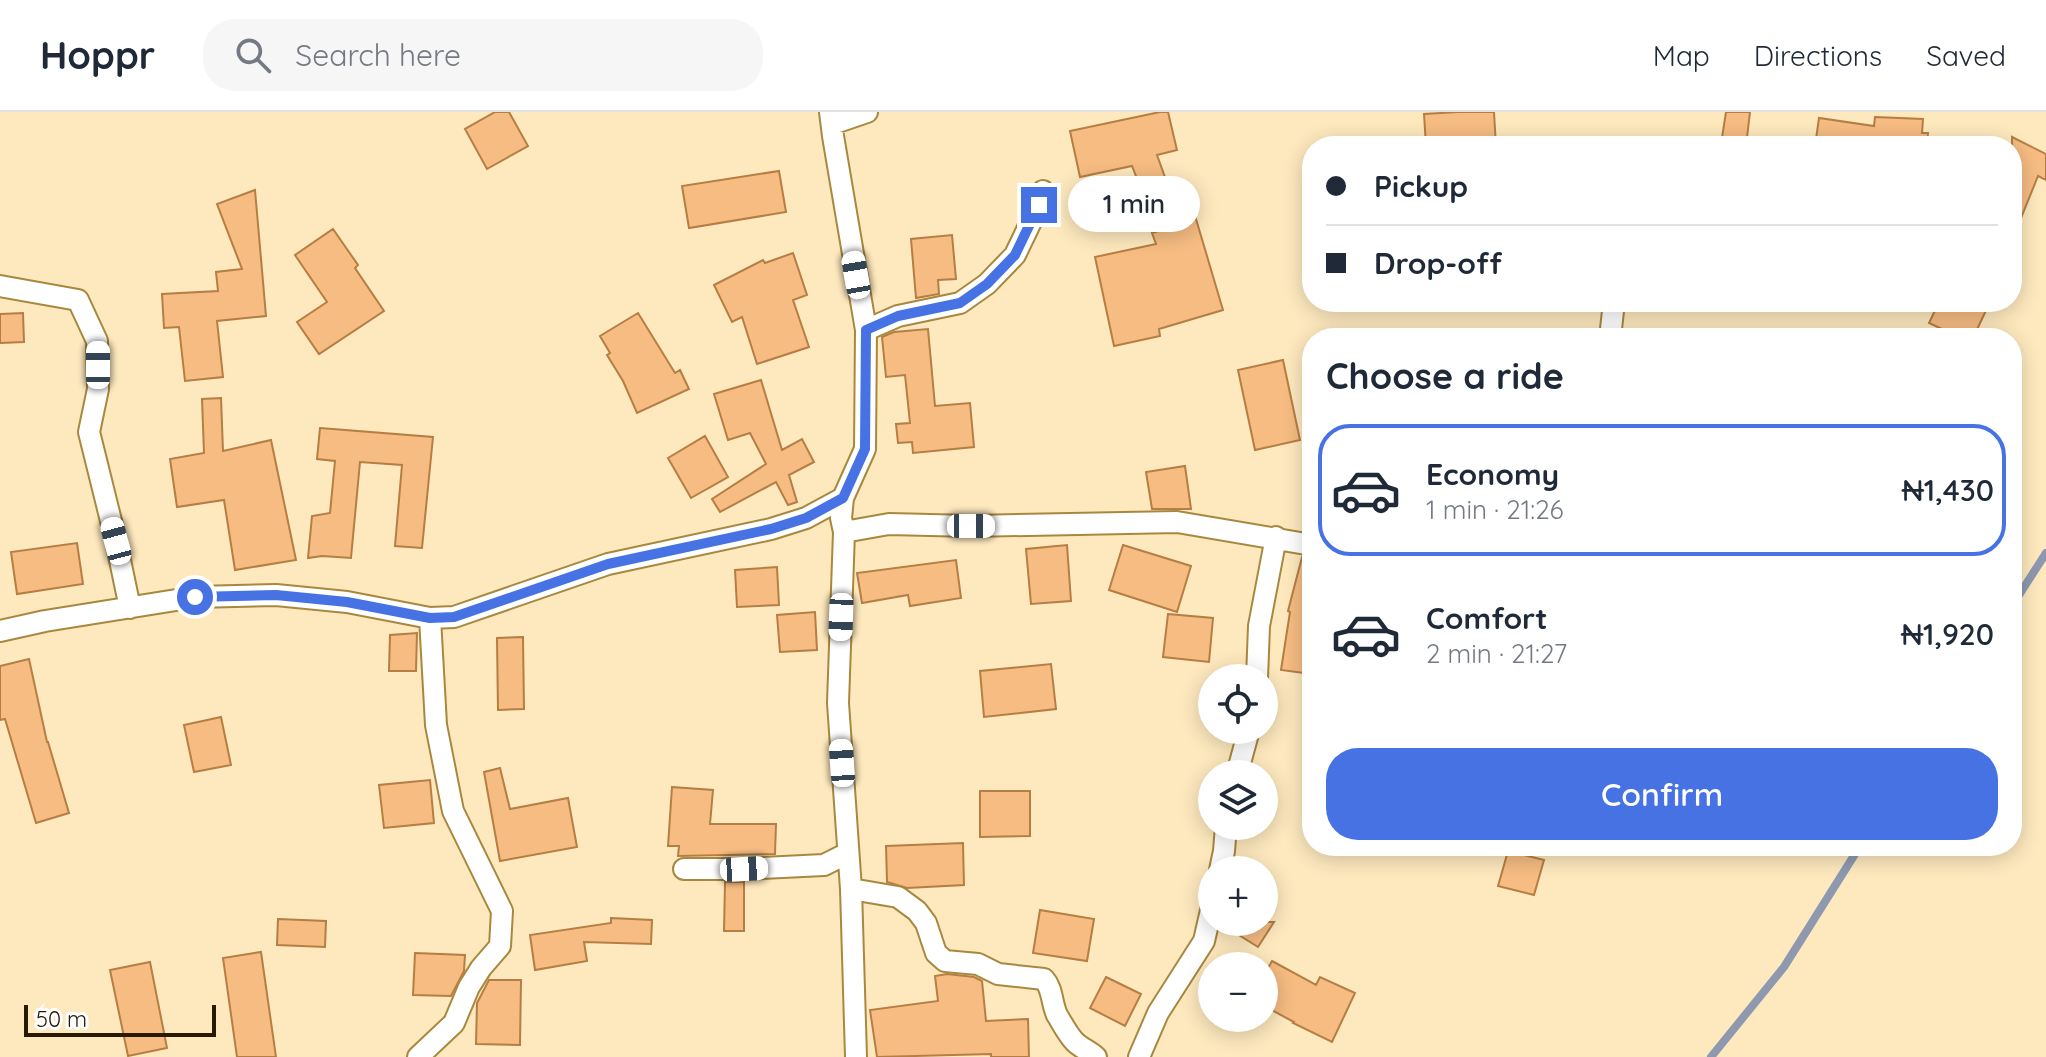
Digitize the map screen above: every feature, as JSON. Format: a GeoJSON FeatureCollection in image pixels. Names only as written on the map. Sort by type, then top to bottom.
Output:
{"type":"FeatureCollection","features":[{"type":"Feature","properties":{"kind":"street"},"geometry":{"type":"LineString","coordinates":[[856,1057],[851,889],[838,703],[844,532],[841,518],[843,498],[865,449],[866,330],[831,118],[867,112]]}},
{"type":"Feature","properties":{"kind":"street"},"geometry":{"type":"LineString","coordinates":[[866,330],[898,316],[960,303],[987,284],[1015,255],[1043,191]]}},
{"type":"Feature","properties":{"kind":"street"},"geometry":{"type":"LineString","coordinates":[[0,286],[78,300],[97,341],[98,389],[89,432],[130,608]]}},
{"type":"Feature","properties":{"kind":"street"},"geometry":{"type":"LineString","coordinates":[[0,631],[195,597],[276,595],[347,602],[430,618],[454,617],[608,564],[771,529],[806,518],[843,498]]}},
{"type":"Feature","properties":{"kind":"street"},"geometry":{"type":"LineString","coordinates":[[844,532],[889,524],[1003,526],[1177,522],[1302,543]]}},
{"type":"Feature","properties":{"kind":"street"},"geometry":{"type":"LineString","coordinates":[[1258,664],[1259,626],[1276,537]]}},
{"type":"Feature","properties":{"kind":"street"},"geometry":{"type":"LineString","coordinates":[[418,1057],[454,1023],[469,987],[500,946],[502,911],[453,811],[436,725],[430,618]]}},
{"type":"Feature","properties":{"kind":"street"},"geometry":{"type":"LineString","coordinates":[[684,869],[824,865],[848,853]]}},
{"type":"Feature","properties":{"kind":"street"},"geometry":{"type":"LineString","coordinates":[[851,889],[898,897],[917,911],[926,923],[936,953],[945,961],[978,964],[998,974],[1044,979],[1050,986],[1058,1015],[1076,1043],[1096,1057]]}},
{"type":"Feature","properties":{"kind":"street"},"geometry":{"type":"LineString","coordinates":[[1139,1057],[1158,1013],[1205,936]]}},
{"type":"Feature","properties":{"kind":"building"},"geometry":{"type":"Polygon","coordinates":[[[495,112],[509,112],[528,146],[487,169],[465,129],[495,112]]]}},
{"type":"Feature","properties":{"kind":"building"},"geometry":{"type":"Polygon","coordinates":[[[1168,112],[1177,150],[1157,155],[1166,180],[1141,189],[1132,166],[1080,177],[1070,131],[1168,112]]]}},
{"type":"Feature","properties":{"kind":"building"},"geometry":{"type":"Polygon","coordinates":[[[1494,112],[1495,136],[1425,136],[1424,114],[1494,112]]]}},
{"type":"Feature","properties":{"kind":"building"},"geometry":{"type":"Polygon","coordinates":[[[1726,112],[1750,112],[1747,136],[1722,136],[1726,112]]]}},
{"type":"Feature","properties":{"kind":"building"},"geometry":{"type":"Polygon","coordinates":[[[1875,117],[1923,119],[1922,133],[1928,133],[1928,136],[1816,136],[1819,118],[1874,126],[1875,117]]]}},
{"type":"Feature","properties":{"kind":"building"},"geometry":{"type":"Polygon","coordinates":[[[2022,142],[2046,154],[2046,180],[2038,176],[2022,216],[2022,142]]]}},
{"type":"Feature","properties":{"kind":"building"},"geometry":{"type":"Polygon","coordinates":[[[779,171],[786,212],[689,228],[682,186],[779,171]]]}},
{"type":"Feature","properties":{"kind":"building"},"geometry":{"type":"Polygon","coordinates":[[[255,190],[266,316],[217,321],[223,377],[185,381],[179,327],[164,328],[162,294],[218,291],[216,272],[242,269],[217,204],[255,190]]]}},
{"type":"Feature","properties":{"kind":"building"},"geometry":{"type":"Polygon","coordinates":[[[1196,219],[1223,310],[1159,329],[1160,336],[1114,346],[1095,257],[1156,244],[1152,233],[1196,219]]]}},
{"type":"Feature","properties":{"kind":"building"},"geometry":{"type":"Polygon","coordinates":[[[333,229],[384,311],[319,354],[297,322],[327,302],[295,255],[333,229]]]}},
{"type":"Feature","properties":{"kind":"building"},"geometry":{"type":"Polygon","coordinates":[[[952,235],[956,279],[938,280],[939,294],[916,298],[911,239],[952,235]]]}},
{"type":"Feature","properties":{"kind":"building"},"geometry":{"type":"Polygon","coordinates":[[[793,253],[807,295],[793,300],[809,347],[757,364],[742,317],[732,322],[714,285],[763,260],[765,263],[793,253]]]}},
{"type":"Feature","properties":{"kind":"building"},"geometry":{"type":"Polygon","coordinates":[[[1934,312],[1985,312],[1978,328],[1940,328],[1929,323],[1934,312]]]}},
{"type":"Feature","properties":{"kind":"building"},"geometry":{"type":"Polygon","coordinates":[[[23,313],[24,342],[0,343],[0,314],[23,313]]]}},
{"type":"Feature","properties":{"kind":"building"},"geometry":{"type":"Polygon","coordinates":[[[638,313],[675,373],[680,370],[689,389],[637,413],[600,336],[638,313]]]}},
{"type":"Feature","properties":{"kind":"building"},"geometry":{"type":"Polygon","coordinates":[[[928,329],[935,406],[970,403],[974,447],[913,453],[912,442],[898,443],[896,424],[910,423],[905,375],[886,377],[882,337],[894,332],[928,329]]]}},
{"type":"Feature","properties":{"kind":"building"},"geometry":{"type":"Polygon","coordinates":[[[1283,360],[1300,440],[1255,450],[1238,370],[1283,360]]]}},
{"type":"Feature","properties":{"kind":"building"},"geometry":{"type":"Polygon","coordinates":[[[761,380],[782,450],[802,439],[814,462],[789,475],[797,502],[788,505],[776,482],[720,512],[712,499],[766,464],[750,433],[728,440],[714,394],[761,380]]]}},
{"type":"Feature","properties":{"kind":"building"},"geometry":{"type":"Polygon","coordinates":[[[221,398],[223,451],[271,440],[296,560],[235,570],[224,500],[177,507],[170,459],[204,453],[202,399],[221,398]]]}},
{"type":"Feature","properties":{"kind":"building"},"geometry":{"type":"Polygon","coordinates":[[[320,428],[433,437],[422,548],[395,546],[402,465],[360,462],[351,558],[308,558],[312,516],[330,513],[335,461],[317,459],[320,428]]]}},
{"type":"Feature","properties":{"kind":"building"},"geometry":{"type":"Polygon","coordinates":[[[705,436],[728,477],[691,498],[668,458],[705,436]]]}},
{"type":"Feature","properties":{"kind":"building"},"geometry":{"type":"Polygon","coordinates":[[[1185,466],[1191,509],[1152,509],[1146,472],[1185,466]]]}},
{"type":"Feature","properties":{"kind":"building"},"geometry":{"type":"Polygon","coordinates":[[[77,543],[83,584],[17,594],[11,552],[77,543]]]}},
{"type":"Feature","properties":{"kind":"building"},"geometry":{"type":"Polygon","coordinates":[[[1067,545],[1071,601],[1031,604],[1026,549],[1067,545]]]}},
{"type":"Feature","properties":{"kind":"building"},"geometry":{"type":"Polygon","coordinates":[[[1123,545],[1191,566],[1177,612],[1109,590],[1123,545]]]}},
{"type":"Feature","properties":{"kind":"building"},"geometry":{"type":"Polygon","coordinates":[[[1302,557],[1302,673],[1281,670],[1288,611],[1302,557]]]}},
{"type":"Feature","properties":{"kind":"building"},"geometry":{"type":"Polygon","coordinates":[[[956,560],[961,598],[910,606],[908,595],[862,603],[857,573],[956,560]]]}},
{"type":"Feature","properties":{"kind":"building"},"geometry":{"type":"Polygon","coordinates":[[[777,567],[779,605],[737,607],[735,570],[777,567]]]}},
{"type":"Feature","properties":{"kind":"building"},"geometry":{"type":"Polygon","coordinates":[[[815,612],[817,650],[780,652],[777,615],[815,612]]]}},
{"type":"Feature","properties":{"kind":"building"},"geometry":{"type":"Polygon","coordinates":[[[1168,614],[1213,618],[1209,662],[1163,657],[1168,614]]]}},
{"type":"Feature","properties":{"kind":"building"},"geometry":{"type":"Polygon","coordinates":[[[417,633],[416,671],[389,671],[390,635],[417,633]]]}},
{"type":"Feature","properties":{"kind":"building"},"geometry":{"type":"Polygon","coordinates":[[[523,637],[524,709],[498,710],[497,638],[523,637]]]}},
{"type":"Feature","properties":{"kind":"building"},"geometry":{"type":"Polygon","coordinates":[[[29,659],[47,742],[69,813],[36,823],[5,719],[0,720],[0,666],[29,659]]]}},
{"type":"Feature","properties":{"kind":"building"},"geometry":{"type":"Polygon","coordinates":[[[1051,664],[1056,709],[984,717],[980,671],[1051,664]]]}},
{"type":"Feature","properties":{"kind":"building"},"geometry":{"type":"Polygon","coordinates":[[[221,717],[231,765],[194,772],[184,725],[221,717]]]}},
{"type":"Feature","properties":{"kind":"building"},"geometry":{"type":"Polygon","coordinates":[[[500,768],[510,809],[568,798],[577,847],[500,861],[484,772],[500,768]]]}},
{"type":"Feature","properties":{"kind":"building"},"geometry":{"type":"Polygon","coordinates":[[[430,780],[434,823],[384,828],[379,785],[430,780]]]}},
{"type":"Feature","properties":{"kind":"building"},"geometry":{"type":"Polygon","coordinates":[[[672,787],[713,790],[710,824],[776,824],[775,854],[678,856],[679,846],[668,846],[672,787]]]}},
{"type":"Feature","properties":{"kind":"building"},"geometry":{"type":"Polygon","coordinates":[[[980,791],[1030,791],[1030,836],[980,837],[980,791]]]}},
{"type":"Feature","properties":{"kind":"building"},"geometry":{"type":"Polygon","coordinates":[[[963,843],[964,885],[907,888],[887,882],[886,846],[963,843]]]}},
{"type":"Feature","properties":{"kind":"building"},"geometry":{"type":"Polygon","coordinates":[[[1507,856],[1544,860],[1534,895],[1498,886],[1507,856]]]}},
{"type":"Feature","properties":{"kind":"building"},"geometry":{"type":"Polygon","coordinates":[[[725,882],[744,882],[744,931],[724,931],[725,882]]]}},
{"type":"Feature","properties":{"kind":"building"},"geometry":{"type":"Polygon","coordinates":[[[1040,910],[1094,919],[1087,961],[1033,953],[1040,910]]]}},
{"type":"Feature","properties":{"kind":"building"},"geometry":{"type":"Polygon","coordinates":[[[611,918],[652,920],[651,944],[584,942],[587,961],[535,970],[530,935],[611,923],[611,918]]]}},
{"type":"Feature","properties":{"kind":"building"},"geometry":{"type":"Polygon","coordinates":[[[278,919],[326,921],[325,947],[277,945],[278,919]]]}},
{"type":"Feature","properties":{"kind":"building"},"geometry":{"type":"Polygon","coordinates":[[[1240,936],[1265,936],[1258,947],[1240,936]]]}},
{"type":"Feature","properties":{"kind":"building"},"geometry":{"type":"Polygon","coordinates":[[[261,952],[276,1057],[237,1057],[223,958],[261,952]]]}},
{"type":"Feature","properties":{"kind":"building"},"geometry":{"type":"Polygon","coordinates":[[[415,953],[465,955],[464,971],[451,996],[413,995],[415,953]]]}},
{"type":"Feature","properties":{"kind":"building"},"geometry":{"type":"Polygon","coordinates":[[[150,962],[167,1048],[128,1056],[110,970],[150,962]]]}},
{"type":"Feature","properties":{"kind":"building"},"geometry":{"type":"Polygon","coordinates":[[[1278,964],[1316,985],[1320,977],[1355,993],[1332,1042],[1278,1013],[1278,964]]]}},
{"type":"Feature","properties":{"kind":"building"},"geometry":{"type":"Polygon","coordinates":[[[947,974],[982,981],[986,1021],[1028,1019],[1029,1057],[991,1057],[991,1054],[877,1057],[870,1010],[938,1001],[935,976],[947,974]]]}},
{"type":"Feature","properties":{"kind":"building"},"geometry":{"type":"Polygon","coordinates":[[[1106,977],[1141,994],[1125,1026],[1090,1008],[1106,977]]]}},
{"type":"Feature","properties":{"kind":"building"},"geometry":{"type":"Polygon","coordinates":[[[489,980],[521,980],[520,1045],[476,1044],[477,1003],[489,980]]]}},
{"type":"Feature","properties":{"kind":"waterway"},"geometry":{"type":"LineString","coordinates":[[2022,590],[2046,553]]}},
{"type":"Feature","properties":{"kind":"waterway"},"geometry":{"type":"LineString","coordinates":[[1711,1057],[1784,967],[1854,856]]}},
{"type":"Feature","properties":{"kind":"route"},"geometry":{"type":"LineString","coordinates":[[195,597],[276,595],[347,602],[430,618],[454,617],[608,564],[771,529],[806,518],[843,498],[865,449],[866,330],[898,316],[960,303],[987,284],[1015,255],[1039,205]]}}]}
